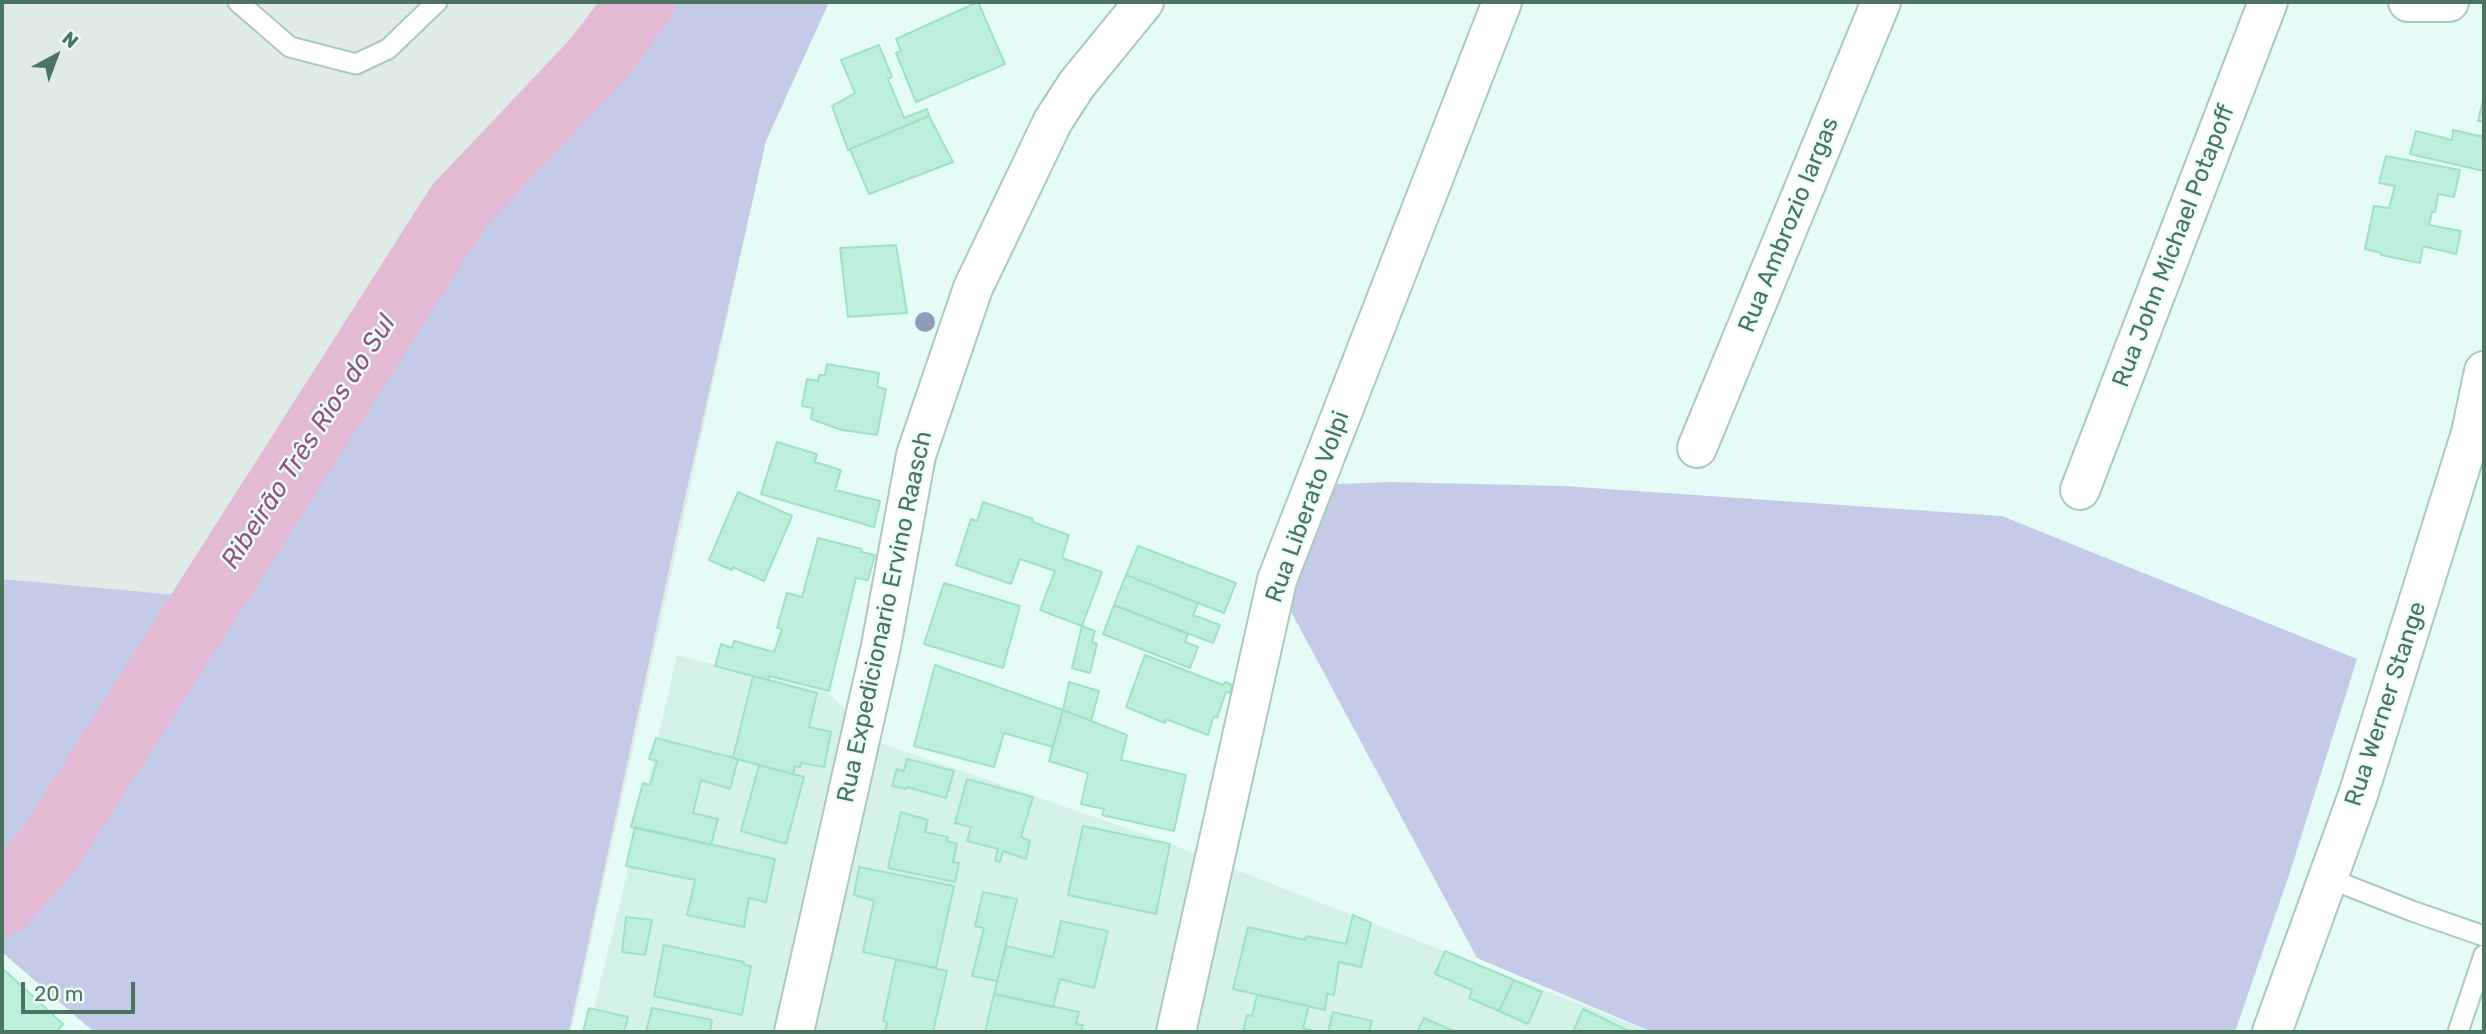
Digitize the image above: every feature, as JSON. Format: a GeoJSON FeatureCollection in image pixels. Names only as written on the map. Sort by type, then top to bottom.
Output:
{"type":"FeatureCollection","features":[{"type":"Feature","properties":{"kind":"street","name":"Rua Expedicionario Ervino Raasch"},"geometry":{"type":"LineString","coordinates":[[794,1032],[881,646],[916,455],[973,288],[1053,121],[1077,84],[1144,2]]}},
{"type":"Feature","properties":{"kind":"street","name":"Rua Liberato Volpi"},"geometry":{"type":"LineString","coordinates":[[1176,1032],[1277,580],[1502,2]]}},
{"type":"Feature","properties":{"kind":"street","name":"Rua Ambrozio Iargas"},"geometry":{"type":"LineString","coordinates":[[1697,448],[1881,2]]}},
{"type":"Feature","properties":{"kind":"street","name":"Rua John Michael Potapoff"},"geometry":{"type":"LineString","coordinates":[[2080,490],[2268,2]]}},
{"type":"Feature","properties":{"kind":"street"},"geometry":{"type":"LineString","coordinates":[[2408,2],[2449,2]]}},
{"type":"Feature","properties":{"kind":"street","name":"Rua Werner Stange"},"geometry":{"type":"LineString","coordinates":[[2272,1032],[2358,795],[2471,433],[2484,371]]}},
{"type":"Feature","properties":{"kind":"lane"},"geometry":{"type":"LineString","coordinates":[[238,2],[290,47],[356,64],[388,49],[437,2]]}},
{"type":"Feature","properties":{"kind":"lane"},"geometry":{"type":"LineString","coordinates":[[2328,878],[2484,936]]}},
{"type":"Feature","properties":{"kind":"lane"},"geometry":{"type":"LineString","coordinates":[[2458,1032],[2484,955]]}},
{"type":"Feature","properties":{"kind":"shaded area"},"geometry":{"type":"Polygon","coordinates":[[[2,2],[829,2],[766,141],[571,1032],[94,1032],[2,952],[2,2]]]}},
{"type":"Feature","properties":{"kind":"shaded area"},"geometry":{"type":"Polygon","coordinates":[[[641,2],[829,2],[766,141],[676,537],[569,1032],[94,1032],[2,952],[2,579],[209,598],[459,206],[598,59],[641,2]]]}},
{"type":"Feature","properties":{"kind":"shaded area"},"geometry":{"type":"Polygon","coordinates":[[[1390,482],[1563,486],[2002,516],[2357,659],[2290,872],[2235,1032],[1652,1032],[1477,958],[1282,595],[1337,484],[1390,482]]]}},
{"type":"Feature","properties":{"kind":"shaded area"},"geometry":{"type":"Polygon","coordinates":[[[677,655],[828,693],[881,743],[1155,838],[1651,1032],[588,1032],[677,655]]]}},
{"type":"Feature","properties":{"kind":"building"},"geometry":{"type":"Polygon","coordinates":[[[978,2],[1005,64],[916,102],[896,53],[901,51],[896,39],[978,2]]]}},
{"type":"Feature","properties":{"kind":"building"},"geometry":{"type":"Polygon","coordinates":[[[879,45],[892,77],[888,79],[904,118],[927,109],[929,116],[848,150],[832,106],[855,93],[841,60],[879,45]]]}},
{"type":"Feature","properties":{"kind":"building"},"geometry":{"type":"Polygon","coordinates":[[[2484,96],[2484,122],[2478,121],[2484,96]]]}},
{"type":"Feature","properties":{"kind":"building"},"geometry":{"type":"Polygon","coordinates":[[[929,116],[953,162],[869,194],[850,149],[929,116]]]}},
{"type":"Feature","properties":{"kind":"building"},"geometry":{"type":"Polygon","coordinates":[[[2453,130],[2484,137],[2484,171],[2410,154],[2416,131],[2452,140],[2453,130]]]}},
{"type":"Feature","properties":{"kind":"building"},"geometry":{"type":"Polygon","coordinates":[[[2386,156],[2460,170],[2454,197],[2438,194],[2435,212],[2432,212],[2429,225],[2461,231],[2456,254],[2423,246],[2420,263],[2365,249],[2374,206],[2389,208],[2395,186],[2379,183],[2386,156]]]}},
{"type":"Feature","properties":{"kind":"building"},"geometry":{"type":"Polygon","coordinates":[[[896,245],[907,313],[848,317],[840,248],[896,245]]]}},
{"type":"Feature","properties":{"kind":"building"},"geometry":{"type":"Polygon","coordinates":[[[827,364],[879,373],[877,387],[886,389],[877,435],[842,430],[811,419],[813,408],[802,406],[807,379],[818,381],[819,375],[825,375],[827,364]]]}},
{"type":"Feature","properties":{"kind":"building"},"geometry":{"type":"Polygon","coordinates":[[[777,442],[817,454],[815,462],[841,470],[835,490],[880,501],[874,527],[761,494],[777,442]]]}},
{"type":"Feature","properties":{"kind":"building"},"geometry":{"type":"Polygon","coordinates":[[[738,492],[792,516],[764,581],[709,560],[738,492]]]}},
{"type":"Feature","properties":{"kind":"building"},"geometry":{"type":"Polygon","coordinates":[[[983,502],[1069,535],[1062,558],[1102,572],[1082,626],[1040,610],[1055,571],[1020,559],[1011,584],[956,565],[971,519],[977,521],[983,502]]]}},
{"type":"Feature","properties":{"kind":"building"},"geometry":{"type":"Polygon","coordinates":[[[818,538],[875,555],[868,580],[856,578],[829,691],[769,676],[768,680],[715,666],[721,644],[732,648],[734,641],[774,652],[782,629],[777,628],[787,593],[802,597],[818,538]]]}},
{"type":"Feature","properties":{"kind":"building"},"geometry":{"type":"Polygon","coordinates":[[[1138,546],[1236,583],[1224,613],[1126,575],[1138,546]]]}},
{"type":"Feature","properties":{"kind":"building"},"geometry":{"type":"Polygon","coordinates":[[[1126,575],[1198,603],[1193,615],[1220,625],[1213,643],[1114,605],[1126,575]]]}},
{"type":"Feature","properties":{"kind":"building"},"geometry":{"type":"Polygon","coordinates":[[[944,583],[1020,606],[1003,668],[924,644],[944,583]]]}},
{"type":"Feature","properties":{"kind":"building"},"geometry":{"type":"Polygon","coordinates":[[[1114,605],[1188,634],[1185,642],[1198,647],[1190,668],[1103,634],[1114,605]]]}},
{"type":"Feature","properties":{"kind":"building"},"geometry":{"type":"Polygon","coordinates":[[[1082,626],[1095,631],[1092,642],[1097,644],[1090,673],[1072,668],[1082,626]]]}},
{"type":"Feature","properties":{"kind":"building"},"geometry":{"type":"Polygon","coordinates":[[[1145,655],[1223,685],[1225,682],[1232,685],[1230,693],[1226,692],[1217,718],[1214,716],[1208,735],[1166,719],[1165,723],[1126,707],[1145,655]]]}},
{"type":"Feature","properties":{"kind":"building"},"geometry":{"type":"Polygon","coordinates":[[[935,665],[1063,710],[1053,747],[1004,733],[994,767],[914,746],[935,665]]]}},
{"type":"Feature","properties":{"kind":"building"},"geometry":{"type":"Polygon","coordinates":[[[753,676],[817,693],[809,727],[831,732],[824,767],[801,763],[800,767],[795,766],[793,774],[733,758],[753,676]]]}},
{"type":"Feature","properties":{"kind":"building"},"geometry":{"type":"Polygon","coordinates":[[[1069,682],[1099,691],[1091,721],[1063,710],[1069,682]]]}},
{"type":"Feature","properties":{"kind":"building"},"geometry":{"type":"Polygon","coordinates":[[[1063,710],[1127,735],[1121,760],[1186,775],[1174,831],[1102,815],[1104,809],[1081,804],[1088,773],[1049,761],[1063,710]]]}},
{"type":"Feature","properties":{"kind":"building"},"geometry":{"type":"Polygon","coordinates":[[[656,738],[738,759],[730,789],[701,780],[693,813],[718,819],[711,845],[631,827],[643,783],[650,785],[657,761],[649,759],[656,738]]]}},
{"type":"Feature","properties":{"kind":"building"},"geometry":{"type":"Polygon","coordinates":[[[907,759],[954,771],[946,798],[907,787],[892,786],[897,769],[904,771],[907,759]]]}},
{"type":"Feature","properties":{"kind":"building"},"geometry":{"type":"Polygon","coordinates":[[[759,765],[804,777],[786,844],[741,831],[759,765]]]}},
{"type":"Feature","properties":{"kind":"building"},"geometry":{"type":"Polygon","coordinates":[[[967,779],[1033,797],[1021,837],[1030,841],[1026,859],[1003,851],[1000,862],[995,860],[998,849],[967,841],[971,827],[955,823],[967,779]]]}},
{"type":"Feature","properties":{"kind":"building"},"geometry":{"type":"Polygon","coordinates":[[[901,812],[928,820],[925,832],[948,837],[947,841],[957,844],[953,862],[959,863],[955,882],[888,868],[901,812]]]}},
{"type":"Feature","properties":{"kind":"building"},"geometry":{"type":"Polygon","coordinates":[[[1083,826],[1170,844],[1156,914],[1068,895],[1083,826]]]}},
{"type":"Feature","properties":{"kind":"building"},"geometry":{"type":"Polygon","coordinates":[[[635,827],[775,859],[766,902],[749,898],[744,927],[687,915],[695,880],[626,866],[635,827]]]}},
{"type":"Feature","properties":{"kind":"building"},"geometry":{"type":"Polygon","coordinates":[[[859,867],[954,886],[936,968],[863,952],[874,901],[854,895],[859,867]]]}},
{"type":"Feature","properties":{"kind":"building"},"geometry":{"type":"Polygon","coordinates":[[[983,892],[1017,899],[997,981],[972,976],[984,928],[975,926],[983,892]]]}},
{"type":"Feature","properties":{"kind":"building"},"geometry":{"type":"Polygon","coordinates":[[[1353,915],[1371,923],[1361,967],[1339,962],[1334,995],[1327,994],[1325,1010],[1233,989],[1248,927],[1305,940],[1306,936],[1346,944],[1353,915]]]}},
{"type":"Feature","properties":{"kind":"building"},"geometry":{"type":"Polygon","coordinates":[[[626,917],[652,920],[645,955],[622,952],[626,917]]]}},
{"type":"Feature","properties":{"kind":"building"},"geometry":{"type":"Polygon","coordinates":[[[1061,921],[1108,931],[1094,988],[1060,979],[1053,1007],[994,994],[1006,946],[1053,957],[1061,921]]]}},
{"type":"Feature","properties":{"kind":"building"},"geometry":{"type":"Polygon","coordinates":[[[664,945],[744,962],[744,965],[751,966],[742,1015],[654,996],[664,945]]]}},
{"type":"Feature","properties":{"kind":"building"},"geometry":{"type":"Polygon","coordinates":[[[1445,951],[1514,980],[1499,1011],[1469,998],[1472,990],[1435,974],[1445,951]]]}},
{"type":"Feature","properties":{"kind":"building"},"geometry":{"type":"Polygon","coordinates":[[[896,959],[947,971],[933,1032],[885,1032],[887,1022],[883,1021],[896,959]]]}},
{"type":"Feature","properties":{"kind":"building"},"geometry":{"type":"Polygon","coordinates":[[[2,968],[63,1024],[56,1032],[2,1031],[2,968]]]}},
{"type":"Feature","properties":{"kind":"building"},"geometry":{"type":"Polygon","coordinates":[[[1514,980],[1542,992],[1528,1024],[1499,1011],[1514,980]]]}},
{"type":"Feature","properties":{"kind":"building"},"geometry":{"type":"Polygon","coordinates":[[[994,994],[1079,1012],[1076,1024],[1083,1025],[1081,1032],[985,1032],[994,994]]]}},
{"type":"Feature","properties":{"kind":"building"},"geometry":{"type":"Polygon","coordinates":[[[1257,995],[1309,1006],[1303,1028],[1319,1032],[1243,1032],[1247,1015],[1252,1016],[1257,995]]]}},
{"type":"Feature","properties":{"kind":"building"},"geometry":{"type":"Polygon","coordinates":[[[589,1008],[628,1017],[624,1032],[583,1032],[589,1008]]]}},
{"type":"Feature","properties":{"kind":"building"},"geometry":{"type":"Polygon","coordinates":[[[652,1008],[712,1020],[710,1032],[646,1032],[652,1008]]]}},
{"type":"Feature","properties":{"kind":"building"},"geometry":{"type":"Polygon","coordinates":[[[1583,1009],[1631,1032],[1573,1032],[1583,1009]]]}},
{"type":"Feature","properties":{"kind":"building"},"geometry":{"type":"Polygon","coordinates":[[[1333,1012],[1372,1021],[1369,1032],[1328,1032],[1333,1012]]]}},
{"type":"Feature","properties":{"kind":"building"},"geometry":{"type":"Polygon","coordinates":[[[1424,1018],[1456,1032],[1417,1032],[1424,1018]]]}},
{"type":"Feature","properties":{"kind":"waterway","name":"Ribeirão Três Rios do Sul"},"geometry":{"type":"LineString","coordinates":[[2,902],[46,854],[459,206],[598,59],[641,2]]}}]}
